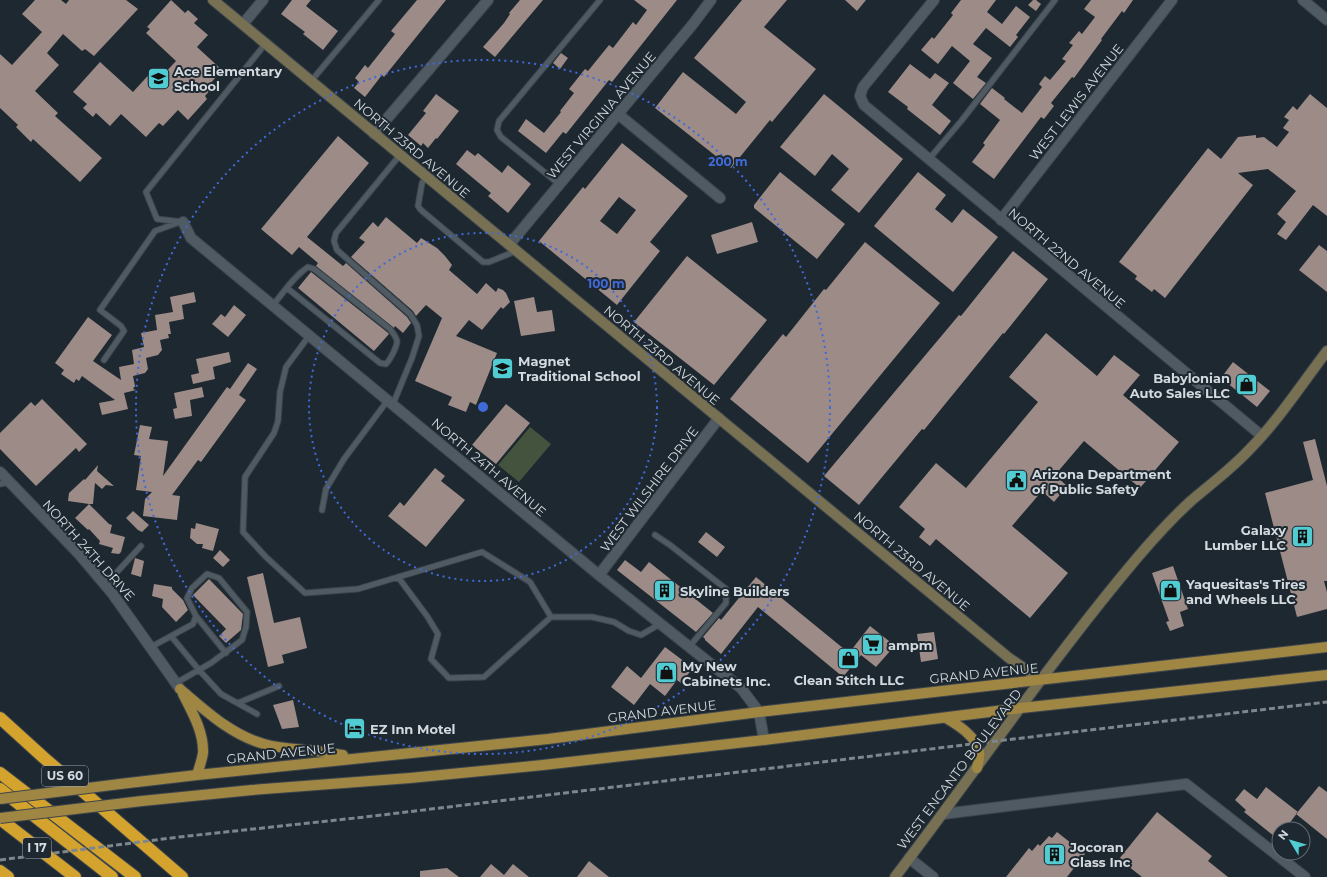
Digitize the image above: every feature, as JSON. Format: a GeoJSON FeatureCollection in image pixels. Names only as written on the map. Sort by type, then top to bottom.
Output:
{"type":"FeatureCollection","features":[{"type":"Feature","properties":{"kind":"highway","name":"US 60"},"geometry":{"type":"LineString","coordinates":[[0,718],[182,877]]}},
{"type":"Feature","properties":{"kind":"highway"},"geometry":{"type":"LineString","coordinates":[[0,773],[135,877]]}},
{"type":"Feature","properties":{"kind":"highway"},"geometry":{"type":"LineString","coordinates":[[0,790],[112,877]]}},
{"type":"Feature","properties":{"kind":"highway","name":"I 17"},"geometry":{"type":"LineString","coordinates":[[0,819],[75,877]]}},
{"type":"Feature","properties":{"kind":"highway"},"geometry":{"type":"LineString","coordinates":[[0,871],[8,877]]}},
{"type":"Feature","properties":{"kind":"main road","name":"GRAND AVENUE"},"geometry":{"type":"LineString","coordinates":[[0,799],[197,775],[548,739],[759,712],[1327,646]]}},
{"type":"Feature","properties":{"kind":"main road"},"geometry":{"type":"LineString","coordinates":[[0,819],[142,801],[252,790],[410,778],[559,763],[764,740],[1021,708],[1327,675]]}},
{"type":"Feature","properties":{"kind":"main road"},"geometry":{"type":"LineString","coordinates":[[178,686],[209,714],[233,731],[247,738],[265,745],[317,751],[357,758]]}},
{"type":"Feature","properties":{"kind":"main road"},"geometry":{"type":"LineString","coordinates":[[178,686],[198,726],[202,742],[203,753],[197,775]]}},
{"type":"Feature","properties":{"kind":"main road"},"geometry":{"type":"LineString","coordinates":[[946,718],[960,727],[975,744],[979,751],[977,768]]}},
{"type":"Feature","properties":{"kind":"street","name":"NORTH 23RD AVENUE"},"geometry":{"type":"LineString","coordinates":[[214,0],[312,80],[374,134],[1009,658],[1041,680]]}},
{"type":"Feature","properties":{"kind":"street"},"geometry":{"type":"LineString","coordinates":[[243,24],[263,0]]}},
{"type":"Feature","properties":{"kind":"street"},"geometry":{"type":"LineString","coordinates":[[374,134],[488,0]]}},
{"type":"Feature","properties":{"kind":"street","name":"WEST VIRGINIA AVENUE"},"geometry":{"type":"LineString","coordinates":[[513,248],[559,184],[693,24],[711,0]]}},
{"type":"Feature","properties":{"kind":"street","name":"NORTH 22ND AVENUE"},"geometry":{"type":"LineString","coordinates":[[934,0],[863,87],[860,96],[864,105],[1262,436]]}},
{"type":"Feature","properties":{"kind":"street","name":"WEST LEWIS AVENUE"},"geometry":{"type":"LineString","coordinates":[[1001,220],[1172,0]]}},
{"type":"Feature","properties":{"kind":"street"},"geometry":{"type":"LineString","coordinates":[[1302,0],[1327,20]]}},
{"type":"Feature","properties":{"kind":"street"},"geometry":{"type":"LineString","coordinates":[[618,114],[720,198]]}},
{"type":"Feature","properties":{"kind":"street","name":"NORTH 24TH AVENUE"},"geometry":{"type":"LineString","coordinates":[[183,222],[191,238],[599,575],[741,688],[759,712],[764,740]]}},
{"type":"Feature","properties":{"kind":"street","name":"WEST ENCANTO BOULEVARD"},"geometry":{"type":"LineString","coordinates":[[895,877],[977,768],[1063,649],[1099,604],[1156,536],[1174,517],[1248,452],[1327,351]]}},
{"type":"Feature","properties":{"kind":"street","name":"WEST WILSHIRE DRIVE"},"geometry":{"type":"LineString","coordinates":[[599,575],[719,418]]}},
{"type":"Feature","properties":{"kind":"street","name":"NORTH 24TH DRIVE"},"geometry":{"type":"LineString","coordinates":[[0,472],[5,483],[78,554],[105,585],[129,614],[178,686]]}},
{"type":"Feature","properties":{"kind":"street"},"geometry":{"type":"LineString","coordinates":[[943,814],[1186,784],[1305,877]]}},
{"type":"Feature","properties":{"kind":"street"},"geometry":{"type":"LineString","coordinates":[[131,833],[189,877]]}},
{"type":"Feature","properties":{"kind":"street"},"geometry":{"type":"LineString","coordinates":[[909,858],[934,877]]}},
{"type":"Feature","properties":{"kind":"lane"},"geometry":{"type":"LineString","coordinates":[[312,80],[380,0]]}},
{"type":"Feature","properties":{"kind":"lane"},"geometry":{"type":"LineString","coordinates":[[559,184],[501,137],[497,130],[499,121],[600,0]]}},
{"type":"Feature","properties":{"kind":"lane"},"geometry":{"type":"LineString","coordinates":[[929,159],[962,120],[1055,0]]}},
{"type":"Feature","properties":{"kind":"lane"},"geometry":{"type":"LineString","coordinates":[[183,222],[157,219],[146,192],[266,43]]}},
{"type":"Feature","properties":{"kind":"lane"},"geometry":{"type":"LineString","coordinates":[[322,510],[326,489],[344,459],[390,402],[412,358],[419,336],[417,324],[410,314],[337,250],[334,241],[336,233],[400,155]]}},
{"type":"Feature","properties":{"kind":"lane"},"geometry":{"type":"LineString","coordinates":[[426,177],[422,183],[418,206],[483,262],[489,262],[513,248]]}},
{"type":"Feature","properties":{"kind":"lane"},"geometry":{"type":"LineString","coordinates":[[104,360],[124,331],[121,326],[100,310],[155,231],[183,222]]}},
{"type":"Feature","properties":{"kind":"lane"},"geometry":{"type":"LineString","coordinates":[[273,306],[287,288],[303,270],[308,267],[314,269],[390,329],[397,341],[390,360],[386,364],[380,363],[287,288]]}},
{"type":"Feature","properties":{"kind":"lane"},"geometry":{"type":"LineString","coordinates":[[309,336],[286,367],[280,392],[278,421],[274,433],[245,477],[243,532],[266,557],[305,593],[358,589],[482,552],[530,582],[551,617]]}},
{"type":"Feature","properties":{"kind":"lane"},"geometry":{"type":"LineString","coordinates":[[655,535],[726,589],[726,603],[689,647]]}},
{"type":"Feature","properties":{"kind":"lane"},"geometry":{"type":"LineString","coordinates":[[105,585],[140,546]]}},
{"type":"Feature","properties":{"kind":"lane"},"geometry":{"type":"LineString","coordinates":[[178,686],[199,670],[226,653],[242,640],[246,627],[247,612],[220,578],[207,574],[192,588],[187,598],[196,616],[226,653]]}},
{"type":"Feature","properties":{"kind":"lane"},"geometry":{"type":"LineString","coordinates":[[398,577],[427,616],[438,634],[431,659],[449,678],[484,677],[551,617],[592,616],[614,622],[629,631],[641,635],[661,624]]}},
{"type":"Feature","properties":{"kind":"lane"},"geometry":{"type":"LineString","coordinates":[[151,647],[193,624],[196,616]]}},
{"type":"Feature","properties":{"kind":"lane"},"geometry":{"type":"LineString","coordinates":[[171,636],[221,694],[257,714]]}},
{"type":"Feature","properties":{"kind":"lane"},"geometry":{"type":"LineString","coordinates":[[238,703],[279,686]]}},
{"type":"Feature","properties":{"kind":"green space"},"geometry":{"type":"Polygon","coordinates":[[[530,427],[551,444],[519,482],[498,465],[530,427]]]}},
{"type":"Feature","properties":{"kind":"building"},"geometry":{"type":"Polygon","coordinates":[[[35,0],[61,0],[66,4],[69,0],[126,0],[138,9],[94,56],[85,49],[82,51],[63,34],[47,53],[59,65],[35,91],[58,113],[55,116],[102,158],[80,182],[33,139],[31,142],[16,127],[18,125],[0,108],[0,54],[12,65],[42,32],[22,14],[35,0]]]}},
{"type":"Feature","properties":{"kind":"building"},"geometry":{"type":"Polygon","coordinates":[[[171,0],[185,13],[188,10],[198,19],[194,23],[208,35],[197,47],[222,70],[210,84],[213,87],[205,96],[207,99],[188,120],[178,110],[163,126],[159,123],[146,137],[121,114],[110,126],[96,113],[93,117],[83,108],[87,104],[73,92],[100,62],[133,92],[154,69],[162,76],[176,61],[146,33],[150,29],[147,27],[171,0]]]}},
{"type":"Feature","properties":{"kind":"building"},"geometry":{"type":"Polygon","coordinates":[[[292,0],[311,0],[306,6],[338,31],[323,50],[303,34],[305,32],[281,14],[292,0]]]}},
{"type":"Feature","properties":{"kind":"building"},"geometry":{"type":"Polygon","coordinates":[[[417,0],[446,0],[384,77],[382,75],[365,97],[354,88],[359,82],[355,78],[365,65],[368,68],[395,34],[391,31],[417,0]]]}},
{"type":"Feature","properties":{"kind":"building"},"geometry":{"type":"Polygon","coordinates":[[[520,0],[543,0],[495,57],[483,47],[504,23],[510,14],[509,13],[520,0]]]}},
{"type":"Feature","properties":{"kind":"building"},"geometry":{"type":"Polygon","coordinates":[[[634,0],[677,0],[612,82],[609,80],[566,134],[563,132],[546,153],[518,131],[526,119],[544,133],[574,93],[569,89],[585,69],[588,71],[609,45],[613,48],[633,22],[636,25],[647,10],[634,0]]]}},
{"type":"Feature","properties":{"kind":"building"},"geometry":{"type":"Polygon","coordinates":[[[742,0],[787,0],[764,27],[816,69],[772,122],[770,120],[731,168],[655,108],[683,72],[736,114],[746,102],[694,58],[742,0]]]}},
{"type":"Feature","properties":{"kind":"building"},"geometry":{"type":"Polygon","coordinates":[[[845,0],[866,0],[857,11],[845,0]]]}},
{"type":"Feature","properties":{"kind":"building"},"geometry":{"type":"Polygon","coordinates":[[[961,0],[996,0],[987,12],[1002,24],[1016,6],[1030,17],[1016,35],[1018,37],[1010,47],[986,28],[973,44],[992,58],[977,77],[986,83],[973,99],[953,83],[970,61],[952,46],[938,64],[921,50],[932,37],[934,39],[953,15],[951,13],[961,0]]]}},
{"type":"Feature","properties":{"kind":"building"},"geometry":{"type":"Polygon","coordinates":[[[1033,0],[1036,0],[1041,4],[1036,11],[1028,5],[1033,0]]]}},
{"type":"Feature","properties":{"kind":"building"},"geometry":{"type":"Polygon","coordinates":[[[1091,0],[1133,0],[1124,13],[1122,11],[1074,78],[1072,77],[1051,103],[1054,106],[1044,119],[1041,117],[994,179],[972,162],[985,145],[983,143],[1000,120],[980,104],[992,88],[1022,113],[1042,87],[1039,84],[1045,76],[1050,80],[1066,61],[1062,59],[1073,45],[1069,43],[1079,31],[1082,34],[1095,17],[1084,9],[1091,0]]]}},
{"type":"Feature","properties":{"kind":"building"},"geometry":{"type":"Polygon","coordinates":[[[561,53],[568,58],[560,69],[553,63],[561,53]]]}},
{"type":"Feature","properties":{"kind":"building"},"geometry":{"type":"Polygon","coordinates":[[[910,64],[930,79],[935,73],[949,83],[932,105],[951,121],[940,135],[888,92],[910,64]]]}},
{"type":"Feature","properties":{"kind":"building"},"geometry":{"type":"Polygon","coordinates":[[[436,94],[459,111],[428,148],[423,143],[421,146],[408,135],[426,113],[423,111],[436,94]]]}},
{"type":"Feature","properties":{"kind":"building"},"geometry":{"type":"Polygon","coordinates":[[[824,94],[903,159],[859,213],[831,190],[849,169],[832,154],[815,176],[780,147],[824,94]]]}},
{"type":"Feature","properties":{"kind":"building"},"geometry":{"type":"Polygon","coordinates":[[[1310,94],[1327,108],[1327,216],[1313,205],[1286,240],[1277,234],[1286,222],[1277,214],[1296,191],[1268,169],[1238,173],[1253,185],[1165,298],[1154,289],[1152,292],[1135,279],[1137,276],[1119,262],[1208,148],[1221,159],[1238,137],[1256,135],[1256,138],[1264,137],[1277,147],[1289,132],[1283,128],[1289,120],[1284,117],[1293,106],[1297,110],[1310,94]]]}},
{"type":"Feature","properties":{"kind":"building"},"geometry":{"type":"Polygon","coordinates":[[[338,136],[369,163],[307,237],[343,266],[346,263],[407,317],[411,323],[403,333],[395,326],[394,328],[316,266],[318,263],[299,247],[292,255],[261,229],[338,136]]]}},
{"type":"Feature","properties":{"kind":"building"},"geometry":{"type":"Polygon","coordinates":[[[622,143],[688,196],[650,242],[660,251],[617,305],[539,241],[583,187],[585,189],[622,143]],[[619,197],[600,221],[617,234],[636,210],[619,197]]]}},
{"type":"Feature","properties":{"kind":"building"},"geometry":{"type":"Polygon","coordinates":[[[467,150],[475,156],[478,153],[502,173],[508,165],[531,184],[508,213],[488,196],[491,193],[456,164],[467,150]]]}},
{"type":"Feature","properties":{"kind":"building"},"geometry":{"type":"Polygon","coordinates":[[[780,172],[845,224],[817,259],[754,208],[754,205],[780,172]]]}},
{"type":"Feature","properties":{"kind":"building"},"geometry":{"type":"Polygon","coordinates":[[[918,172],[946,195],[935,209],[952,223],[963,209],[998,237],[953,292],[874,226],[918,172]]]}},
{"type":"Feature","properties":{"kind":"building"},"geometry":{"type":"Polygon","coordinates":[[[386,217],[417,243],[421,238],[437,248],[452,265],[449,270],[477,294],[486,283],[496,292],[498,288],[503,290],[510,302],[503,309],[501,307],[482,330],[469,320],[456,336],[497,353],[476,405],[470,402],[466,412],[448,405],[452,397],[415,381],[442,318],[426,305],[416,316],[413,311],[351,257],[365,242],[359,238],[373,222],[378,227],[386,217]]]}},
{"type":"Feature","properties":{"kind":"building"},"geometry":{"type":"Polygon","coordinates":[[[752,222],[758,242],[717,254],[711,235],[752,222]]]}},
{"type":"Feature","properties":{"kind":"building"},"geometry":{"type":"Polygon","coordinates":[[[865,242],[940,303],[808,463],[730,399],[783,334],[786,337],[824,289],[826,290],[865,242]]]}},
{"type":"Feature","properties":{"kind":"building"},"geometry":{"type":"Polygon","coordinates":[[[1319,245],[1327,251],[1327,292],[1299,270],[1319,245]]]}},
{"type":"Feature","properties":{"kind":"building"},"geometry":{"type":"Polygon","coordinates":[[[1013,251],[1048,279],[924,430],[922,429],[859,505],[824,476],[959,315],[961,316],[1013,251]]]}},
{"type":"Feature","properties":{"kind":"building"},"geometry":{"type":"Polygon","coordinates":[[[687,256],[767,320],[714,385],[634,322],[687,256]]]}},
{"type":"Feature","properties":{"kind":"building"},"geometry":{"type":"Polygon","coordinates":[[[311,272],[389,334],[374,351],[298,288],[311,272]]]}},
{"type":"Feature","properties":{"kind":"building"},"geometry":{"type":"Polygon","coordinates":[[[194,292],[196,302],[182,305],[184,319],[169,322],[171,334],[168,334],[169,338],[160,340],[162,350],[158,355],[146,358],[148,369],[145,373],[133,376],[135,386],[133,389],[136,390],[124,393],[128,409],[102,415],[99,403],[115,400],[82,376],[79,381],[76,379],[74,383],[61,374],[64,370],[55,363],[88,317],[112,335],[93,361],[121,380],[119,367],[134,364],[132,350],[144,347],[141,333],[157,330],[155,315],[173,312],[170,297],[194,292]]]}},
{"type":"Feature","properties":{"kind":"building"},"geometry":{"type":"Polygon","coordinates":[[[534,297],[537,312],[552,310],[555,331],[521,336],[514,301],[534,297]]]}},
{"type":"Feature","properties":{"kind":"building"},"geometry":{"type":"Polygon","coordinates":[[[234,305],[246,315],[228,337],[212,324],[221,314],[225,317],[234,305]]]}},
{"type":"Feature","properties":{"kind":"building","name":"Arizona Department of Public Safety"},"geometry":{"type":"Polygon","coordinates":[[[1046,333],[1097,376],[1114,355],[1140,375],[1123,395],[1179,442],[1140,488],[1084,441],[1055,475],[1067,486],[1054,502],[1042,491],[1012,526],[1068,573],[1030,618],[936,539],[930,546],[919,537],[925,529],[899,507],[936,463],[966,488],[1038,402],[1009,377],[1046,333]]]}},
{"type":"Feature","properties":{"kind":"building"},"geometry":{"type":"Polygon","coordinates":[[[229,352],[231,362],[213,367],[215,379],[193,384],[191,375],[199,373],[196,359],[229,352]]]}},
{"type":"Feature","properties":{"kind":"building","name":"Babylonian Auto Sales LLC"},"geometry":{"type":"Polygon","coordinates":[[[1233,362],[1270,391],[1257,407],[1221,378],[1233,362]]]}},
{"type":"Feature","properties":{"kind":"building"},"geometry":{"type":"Polygon","coordinates":[[[248,363],[257,369],[239,395],[246,400],[201,462],[198,460],[172,495],[180,496],[177,520],[143,516],[145,499],[152,492],[136,490],[141,456],[134,455],[140,425],[152,427],[149,439],[168,441],[163,476],[227,387],[230,389],[248,363]]]}},
{"type":"Feature","properties":{"kind":"building"},"geometry":{"type":"Polygon","coordinates":[[[202,387],[204,397],[190,400],[192,416],[175,419],[173,409],[177,408],[174,393],[202,387]]]}},
{"type":"Feature","properties":{"kind":"building"},"geometry":{"type":"Polygon","coordinates":[[[42,399],[87,444],[79,452],[76,448],[36,486],[0,449],[0,433],[31,402],[35,406],[42,399]]]}},
{"type":"Feature","properties":{"kind":"building"},"geometry":{"type":"Polygon","coordinates":[[[506,404],[530,423],[496,464],[472,445],[506,404]]]}},
{"type":"Feature","properties":{"kind":"building","name":"Galaxy Lumber LLC"},"geometry":{"type":"Polygon","coordinates":[[[1315,439],[1327,486],[1327,581],[1324,581],[1327,592],[1327,609],[1297,617],[1265,493],[1313,480],[1303,442],[1315,439]]]}},
{"type":"Feature","properties":{"kind":"building"},"geometry":{"type":"Polygon","coordinates":[[[98,465],[97,471],[114,486],[106,485],[102,489],[95,483],[93,504],[68,501],[69,493],[84,479],[85,480],[98,465]]]}},
{"type":"Feature","properties":{"kind":"building"},"geometry":{"type":"Polygon","coordinates":[[[435,468],[445,476],[441,481],[465,500],[426,547],[388,516],[400,502],[404,506],[435,468]]]}},
{"type":"Feature","properties":{"kind":"building"},"geometry":{"type":"Polygon","coordinates":[[[89,504],[109,524],[112,525],[110,533],[125,537],[121,552],[119,554],[111,553],[113,548],[99,544],[100,541],[89,529],[88,530],[75,518],[89,504]]]}},
{"type":"Feature","properties":{"kind":"building"},"geometry":{"type":"Polygon","coordinates":[[[133,511],[149,525],[142,532],[126,518],[133,511]]]}},
{"type":"Feature","properties":{"kind":"building"},"geometry":{"type":"Polygon","coordinates":[[[196,523],[219,529],[213,551],[202,548],[203,544],[197,544],[190,538],[191,528],[195,529],[196,523]]]}},
{"type":"Feature","properties":{"kind":"building"},"geometry":{"type":"Polygon","coordinates":[[[706,532],[725,547],[717,557],[698,542],[706,532]]]}},
{"type":"Feature","properties":{"kind":"building"},"geometry":{"type":"Polygon","coordinates":[[[220,550],[230,560],[223,567],[213,558],[220,550]]]}},
{"type":"Feature","properties":{"kind":"building"},"geometry":{"type":"Polygon","coordinates":[[[135,558],[144,561],[141,577],[131,574],[135,558]]]}},
{"type":"Feature","properties":{"kind":"building","name":"Skyline Builders"},"geometry":{"type":"Polygon","coordinates":[[[625,560],[641,572],[649,562],[713,613],[696,632],[617,570],[625,560]]]}},
{"type":"Feature","properties":{"kind":"building","name":"Yaquesitas's Tires and Wheels LLC"},"geometry":{"type":"Polygon","coordinates":[[[1173,566],[1188,609],[1180,612],[1184,626],[1170,631],[1166,622],[1169,621],[1152,573],[1173,566]]]}},
{"type":"Feature","properties":{"kind":"building"},"geometry":{"type":"Polygon","coordinates":[[[263,573],[274,623],[300,617],[307,648],[282,655],[284,663],[268,667],[247,577],[263,573]]]}},
{"type":"Feature","properties":{"kind":"building"},"geometry":{"type":"Polygon","coordinates":[[[756,577],[849,653],[870,626],[889,641],[891,650],[876,667],[861,655],[843,677],[758,607],[721,654],[703,637],[719,618],[721,620],[756,577]]]}},
{"type":"Feature","properties":{"kind":"building"},"geometry":{"type":"Polygon","coordinates":[[[209,579],[243,614],[241,630],[226,643],[219,636],[226,629],[193,595],[209,579]]]}},
{"type":"Feature","properties":{"kind":"building"},"geometry":{"type":"Polygon","coordinates":[[[154,584],[172,587],[172,589],[183,600],[188,610],[176,622],[162,607],[163,599],[152,596],[154,584]]]}},
{"type":"Feature","properties":{"kind":"building"},"geometry":{"type":"Polygon","coordinates":[[[934,632],[938,659],[921,662],[917,634],[934,632]]]}},
{"type":"Feature","properties":{"kind":"building","name":"My New Cabinets Inc."},"geometry":{"type":"Polygon","coordinates":[[[665,647],[693,668],[681,683],[677,680],[665,696],[650,684],[634,705],[611,687],[627,666],[641,678],[665,647]]]}},
{"type":"Feature","properties":{"kind":"building"},"geometry":{"type":"Polygon","coordinates":[[[293,700],[299,727],[282,729],[273,705],[293,700]]]}},
{"type":"Feature","properties":{"kind":"building"},"geometry":{"type":"Polygon","coordinates":[[[1319,786],[1327,792],[1327,839],[1311,826],[1311,821],[1305,821],[1296,814],[1319,786]]]}},
{"type":"Feature","properties":{"kind":"building"},"geometry":{"type":"Polygon","coordinates":[[[1266,787],[1298,812],[1291,821],[1271,821],[1271,834],[1244,812],[1246,810],[1235,800],[1244,789],[1257,799],[1266,787]]]}},
{"type":"Feature","properties":{"kind":"building"},"geometry":{"type":"Polygon","coordinates":[[[1157,812],[1212,856],[1208,861],[1228,877],[1142,877],[1119,859],[1157,812]]]}},
{"type":"Feature","properties":{"kind":"building","name":"Jocoran Glass Inc"},"geometry":{"type":"Polygon","coordinates":[[[1057,832],[1085,854],[1067,877],[1006,877],[1029,848],[1032,851],[1038,844],[1040,846],[1049,836],[1052,838],[1057,832]]]}},
{"type":"Feature","properties":{"kind":"building"},"geometry":{"type":"Polygon","coordinates":[[[589,861],[609,877],[577,877],[589,861]]]}},
{"type":"Feature","properties":{"kind":"building"},"geometry":{"type":"Polygon","coordinates":[[[491,864],[504,875],[513,864],[529,877],[480,877],[491,864]]]}},
{"type":"Feature","properties":{"kind":"building"},"geometry":{"type":"Polygon","coordinates":[[[447,868],[459,877],[420,877],[420,871],[447,868]]]}},
{"type":"Feature","properties":{"kind":"railway"},"geometry":{"type":"LineString","coordinates":[[0,860],[179,837],[365,817],[1327,702]]}},
{"type":"Feature","properties":{"kind":"place","name":"Ace Elementary School"},"geometry":{"type":"Point","coordinates":[159,78]}},
{"type":"Feature","properties":{"kind":"place","name":"Magnet Traditional School"},"geometry":{"type":"Point","coordinates":[503,368]}},
{"type":"Feature","properties":{"kind":"place","name":"Babylonian Auto Sales LLC"},"geometry":{"type":"Point","coordinates":[1246,385]}},
{"type":"Feature","properties":{"kind":"place","name":"Arizona Department of Public Safety"},"geometry":{"type":"Point","coordinates":[1017,481]}},
{"type":"Feature","properties":{"kind":"place","name":"Galaxy Lumber LLC"},"geometry":{"type":"Point","coordinates":[1302,537]}},
{"type":"Feature","properties":{"kind":"place","name":"Skyline Builders"},"geometry":{"type":"Point","coordinates":[665,591]}},
{"type":"Feature","properties":{"kind":"place","name":"Yaquesitas's Tires and Wheels LLC"},"geometry":{"type":"Point","coordinates":[1170,591]}},
{"type":"Feature","properties":{"kind":"place","name":"ampm"},"geometry":{"type":"Point","coordinates":[872,645]}},
{"type":"Feature","properties":{"kind":"place","name":"Clean Stitch LLC"},"geometry":{"type":"Point","coordinates":[849,658]}},
{"type":"Feature","properties":{"kind":"place","name":"My New Cabinets Inc."},"geometry":{"type":"Point","coordinates":[667,673]}},
{"type":"Feature","properties":{"kind":"place","name":"EZ Inn Motel"},"geometry":{"type":"Point","coordinates":[354,729]}},
{"type":"Feature","properties":{"kind":"place","name":"Jocoran Glass Inc"},"geometry":{"type":"Point","coordinates":[1054,854]}}]}
